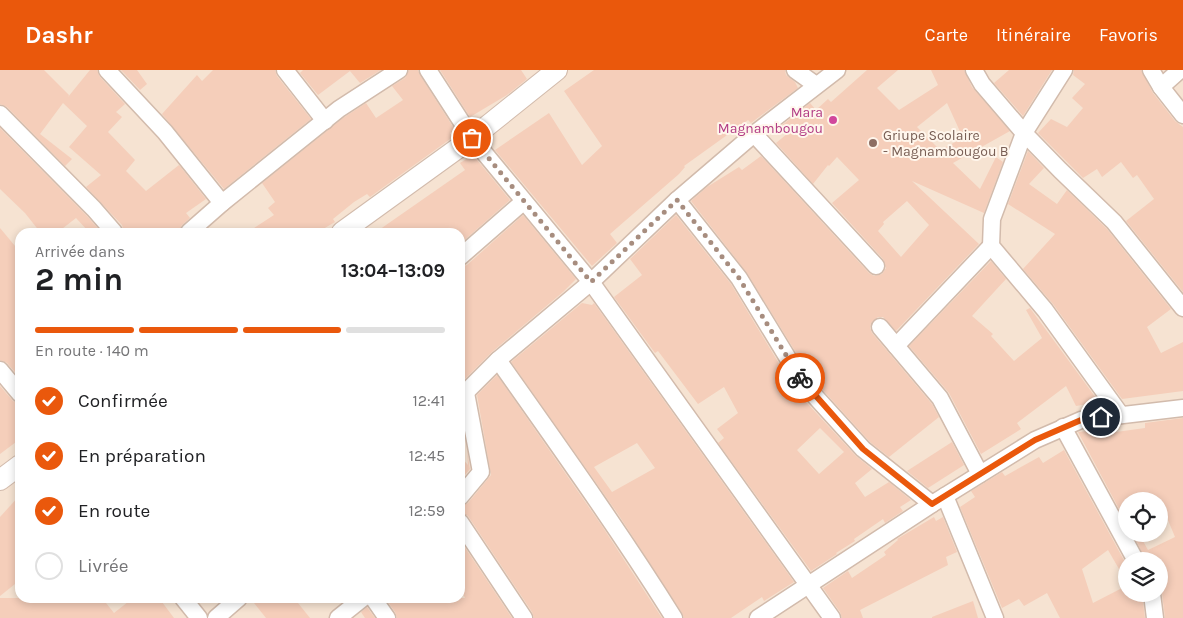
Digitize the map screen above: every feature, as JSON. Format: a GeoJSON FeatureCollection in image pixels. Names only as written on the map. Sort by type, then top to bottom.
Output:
{"type":"FeatureCollection","features":[{"type":"Feature","properties":{"kind":"street"},"geometry":{"type":"LineString","coordinates":[[107,70],[165,132],[222,203]]}},
{"type":"Feature","properties":{"kind":"street"},"geometry":{"type":"LineString","coordinates":[[285,70],[325,121]]}},
{"type":"Feature","properties":{"kind":"street"},"geometry":{"type":"LineString","coordinates":[[194,228],[339,109],[399,70]]}},
{"type":"Feature","properties":{"kind":"street"},"geometry":{"type":"LineString","coordinates":[[428,70],[472,138],[591,282],[832,618]]}},
{"type":"Feature","properties":{"kind":"street"},"geometry":{"type":"LineString","coordinates":[[348,228],[472,138],[557,70]]}},
{"type":"Feature","properties":{"kind":"street"},"geometry":{"type":"LineString","coordinates":[[795,70],[816,85]]}},
{"type":"Feature","properties":{"kind":"street"},"geometry":{"type":"LineString","coordinates":[[465,393],[498,360],[591,282],[677,200],[754,134],[837,70]]}},
{"type":"Feature","properties":{"kind":"street"},"geometry":{"type":"LineString","coordinates":[[974,70],[982,84],[1024,133],[1114,222],[1183,308]]}},
{"type":"Feature","properties":{"kind":"street"},"geometry":{"type":"LineString","coordinates":[[896,346],[991,246],[992,219],[1024,133],[1064,70]]}},
{"type":"Feature","properties":{"kind":"street"},"geometry":{"type":"LineString","coordinates":[[1151,70],[1183,115]]}},
{"type":"Feature","properties":{"kind":"street"},"geometry":{"type":"LineString","coordinates":[[1161,86],[1180,70]]}},
{"type":"Feature","properties":{"kind":"street"},"geometry":{"type":"LineString","coordinates":[[0,114],[111,228]]}},
{"type":"Feature","properties":{"kind":"street"},"geometry":{"type":"LineString","coordinates":[[754,134],[876,266]]}},
{"type":"Feature","properties":{"kind":"street"},"geometry":{"type":"LineString","coordinates":[[677,200],[739,278],[803,383],[863,449],[939,500],[995,618]]}},
{"type":"Feature","properties":{"kind":"street"},"geometry":{"type":"LineString","coordinates":[[465,253],[523,202]]}},
{"type":"Feature","properties":{"kind":"street"},"geometry":{"type":"LineString","coordinates":[[991,246],[1045,310],[1121,415]]}},
{"type":"Feature","properties":{"kind":"street"},"geometry":{"type":"LineString","coordinates":[[880,327],[940,398],[980,474]]}},
{"type":"Feature","properties":{"kind":"street"},"geometry":{"type":"LineString","coordinates":[[498,360],[568,459],[674,618]]}},
{"type":"Feature","properties":{"kind":"street"},"geometry":{"type":"LineString","coordinates":[[0,370],[15,388]]}},
{"type":"Feature","properties":{"kind":"street"},"geometry":{"type":"LineString","coordinates":[[465,404],[481,472],[465,491]]}},
{"type":"Feature","properties":{"kind":"street"},"geometry":{"type":"LineString","coordinates":[[758,618],[1035,440],[1081,420],[1183,408]]}},
{"type":"Feature","properties":{"kind":"street"},"geometry":{"type":"LineString","coordinates":[[1063,427],[1131,552]]}},
{"type":"Feature","properties":{"kind":"street"},"geometry":{"type":"LineString","coordinates":[[0,480],[15,469]]}},
{"type":"Feature","properties":{"kind":"street"},"geometry":{"type":"LineString","coordinates":[[465,530],[524,618]]}},
{"type":"Feature","properties":{"kind":"street"},"geometry":{"type":"LineString","coordinates":[[1153,602],[1155,618]]}},
{"type":"Feature","properties":{"kind":"street"},"geometry":{"type":"LineString","coordinates":[[186,603],[196,617]]}},
{"type":"Feature","properties":{"kind":"street"},"geometry":{"type":"LineString","coordinates":[[216,618],[233,603]]}},
{"type":"Feature","properties":{"kind":"street"},"geometry":{"type":"LineString","coordinates":[[338,618],[358,603]]}},
{"type":"Feature","properties":{"kind":"street"},"geometry":{"type":"LineString","coordinates":[[376,603],[387,618]]}},
{"type":"Feature","properties":{"kind":"shaded area"},"geometry":{"type":"Polygon","coordinates":[[[0,70],[1183,70],[1183,618],[0,618],[0,70]]]}},
{"type":"Feature","properties":{"kind":"building"},"geometry":{"type":"Polygon","coordinates":[[[0,70],[44,70],[69,95],[68,97],[90,70],[97,70],[100,77],[125,104],[116,112],[122,117],[108,132],[135,160],[126,171],[146,191],[179,165],[206,199],[186,213],[190,218],[180,228],[123,228],[86,187],[101,175],[69,147],[87,126],[63,103],[40,134],[72,159],[65,166],[7,107],[0,104],[0,70]]]}},
{"type":"Feature","properties":{"kind":"building"},"geometry":{"type":"Polygon","coordinates":[[[121,70],[137,70],[147,84],[140,90],[121,70]]]}},
{"type":"Feature","properties":{"kind":"building"},"geometry":{"type":"Polygon","coordinates":[[[213,70],[275,70],[277,76],[311,119],[224,189],[162,114],[197,75],[202,81],[213,70]]]}},
{"type":"Feature","properties":{"kind":"building"},"geometry":{"type":"Polygon","coordinates":[[[303,70],[381,70],[360,83],[350,71],[318,95],[300,73],[303,70]]]}},
{"type":"Feature","properties":{"kind":"building"},"geometry":{"type":"Polygon","coordinates":[[[409,70],[418,70],[455,130],[450,133],[453,137],[370,197],[367,194],[354,202],[333,219],[335,222],[325,228],[254,228],[274,215],[268,208],[275,202],[262,183],[343,118],[366,103],[376,118],[403,100],[392,86],[405,78],[409,70]]]}},
{"type":"Feature","properties":{"kind":"building"},"geometry":{"type":"Polygon","coordinates":[[[440,70],[521,70],[527,79],[507,95],[470,117],[440,70]]]}},
{"type":"Feature","properties":{"kind":"building"},"geometry":{"type":"Polygon","coordinates":[[[594,70],[785,70],[786,75],[795,82],[798,88],[751,123],[748,120],[684,166],[679,174],[610,234],[617,243],[592,266],[495,150],[549,113],[582,165],[602,146],[564,91],[594,70]]]}},
{"type":"Feature","properties":{"kind":"building"},"geometry":{"type":"Polygon","coordinates":[[[867,70],[898,70],[877,88],[899,110],[938,85],[931,70],[964,70],[972,87],[1010,131],[953,163],[980,189],[996,157],[1003,162],[984,213],[912,181],[979,244],[896,331],[883,317],[878,317],[871,323],[872,333],[932,404],[939,417],[889,457],[870,442],[811,377],[747,273],[691,201],[707,187],[739,167],[742,170],[761,156],[869,273],[874,276],[882,274],[886,268],[883,259],[832,203],[859,180],[837,157],[813,184],[776,143],[787,134],[781,126],[810,103],[816,110],[828,99],[831,102],[867,70]],[[947,103],[917,127],[940,150],[963,138],[947,103]],[[907,201],[883,222],[884,224],[878,231],[901,257],[929,225],[907,201]]]}},
{"type":"Feature","properties":{"kind":"building"},"geometry":{"type":"Polygon","coordinates":[[[1009,70],[1052,70],[1023,116],[994,83],[1009,70]]]}},
{"type":"Feature","properties":{"kind":"building"},"geometry":{"type":"Polygon","coordinates":[[[1074,70],[1141,70],[1153,93],[1175,121],[1183,127],[1183,292],[1126,221],[1154,199],[1137,175],[1133,178],[1121,162],[1102,177],[1097,169],[1083,178],[1038,133],[1051,119],[1067,127],[1083,108],[1072,98],[1085,84],[1073,75],[1074,70]]]}},
{"type":"Feature","properties":{"kind":"building"},"geometry":{"type":"Polygon","coordinates":[[[0,128],[98,228],[85,228],[76,218],[63,228],[37,228],[25,213],[0,189],[0,128]]]}},
{"type":"Feature","properties":{"kind":"building"},"geometry":{"type":"Polygon","coordinates":[[[1028,151],[1044,168],[1029,184],[1057,204],[1067,190],[1107,229],[1171,309],[1147,327],[1161,353],[1183,342],[1183,391],[1122,399],[1053,304],[1023,269],[1055,234],[1008,204],[1028,151]]]}},
{"type":"Feature","properties":{"kind":"building"},"geometry":{"type":"Polygon","coordinates":[[[473,155],[510,200],[465,240],[465,228],[382,228],[465,170],[460,163],[473,155]]]}},
{"type":"Feature","properties":{"kind":"building"},"geometry":{"type":"Polygon","coordinates":[[[523,215],[576,279],[492,352],[465,379],[465,266],[523,215]]]}},
{"type":"Feature","properties":{"kind":"building"},"geometry":{"type":"Polygon","coordinates":[[[676,215],[731,284],[795,390],[856,456],[872,469],[855,483],[865,497],[889,482],[911,500],[900,507],[903,511],[885,523],[883,519],[811,571],[718,443],[724,438],[717,429],[738,413],[724,387],[698,404],[658,351],[655,353],[614,297],[642,275],[630,259],[676,215]],[[820,428],[797,450],[819,474],[844,452],[820,428]]]}},
{"type":"Feature","properties":{"kind":"building"},"geometry":{"type":"Polygon","coordinates":[[[0,228],[15,246],[15,372],[7,363],[0,360],[0,228]]]}},
{"type":"Feature","properties":{"kind":"building"},"geometry":{"type":"Polygon","coordinates":[[[991,261],[1006,279],[972,316],[993,334],[991,336],[1014,361],[1042,338],[1026,310],[1030,308],[1099,402],[1076,406],[1066,386],[1017,423],[1021,429],[981,454],[949,393],[909,346],[991,261]]]}},
{"type":"Feature","properties":{"kind":"building"},"geometry":{"type":"Polygon","coordinates":[[[582,303],[592,305],[594,303],[794,582],[764,601],[762,597],[731,618],[684,618],[618,514],[511,362],[582,303]],[[637,443],[594,467],[612,492],[655,468],[637,443]]]}},
{"type":"Feature","properties":{"kind":"building"},"geometry":{"type":"Polygon","coordinates":[[[497,375],[602,526],[662,618],[534,618],[532,612],[468,516],[465,514],[465,504],[491,475],[477,395],[497,375]]]}},
{"type":"Feature","properties":{"kind":"building"},"geometry":{"type":"Polygon","coordinates":[[[0,386],[15,402],[15,443],[0,454],[0,386]]]}},
{"type":"Feature","properties":{"kind":"building"},"geometry":{"type":"Polygon","coordinates":[[[1183,418],[1183,618],[1165,618],[1163,602],[1168,602],[1168,552],[1142,552],[1137,542],[1144,542],[1148,550],[1175,537],[1168,520],[1168,492],[1118,492],[1118,507],[1078,432],[1107,427],[1109,433],[1145,428],[1145,423],[1183,418]]]}},
{"type":"Feature","properties":{"kind":"building"},"geometry":{"type":"Polygon","coordinates":[[[952,442],[964,465],[928,488],[907,471],[952,442]]]}},
{"type":"Feature","properties":{"kind":"building"},"geometry":{"type":"Polygon","coordinates":[[[467,450],[470,469],[465,475],[465,462],[468,465],[467,450]]]}},
{"type":"Feature","properties":{"kind":"building"},"geometry":{"type":"Polygon","coordinates":[[[1064,450],[1119,552],[1118,567],[1108,550],[1082,569],[1093,603],[1118,590],[1118,602],[1143,602],[1145,618],[1060,618],[1047,593],[1024,606],[1019,599],[1002,608],[960,507],[975,497],[971,491],[1002,472],[1005,476],[1039,457],[1043,463],[1064,450]]]}},
{"type":"Feature","properties":{"kind":"building"},"geometry":{"type":"Polygon","coordinates":[[[15,500],[15,584],[0,596],[0,517],[15,500]]]}},
{"type":"Feature","properties":{"kind":"building"},"geometry":{"type":"Polygon","coordinates":[[[934,517],[936,521],[943,517],[957,552],[946,557],[948,565],[860,610],[863,618],[842,618],[840,612],[823,588],[848,571],[852,578],[886,555],[884,552],[897,539],[934,517]]]}},
{"type":"Feature","properties":{"kind":"building"},"geometry":{"type":"Polygon","coordinates":[[[465,548],[512,618],[397,618],[389,603],[465,603],[465,548]]]}},
{"type":"Feature","properties":{"kind":"building"},"geometry":{"type":"Polygon","coordinates":[[[0,598],[15,598],[15,603],[106,603],[114,613],[127,603],[163,603],[174,618],[0,618],[0,598]]]}},
{"type":"Feature","properties":{"kind":"building"},"geometry":{"type":"Polygon","coordinates":[[[973,601],[978,618],[932,618],[932,617],[973,601]]]}},
{"type":"Feature","properties":{"kind":"building"},"geometry":{"type":"Polygon","coordinates":[[[254,603],[298,603],[310,618],[266,618],[254,603]]]}},
{"type":"Feature","properties":{"kind":"building"},"geometry":{"type":"Polygon","coordinates":[[[367,607],[375,618],[365,618],[361,612],[367,607]]]}},
{"type":"Feature","properties":{"kind":"way so far"},"geometry":{"type":"LineString","coordinates":[[472,138],[591,282],[677,200],[739,278],[800,378]]}},
{"type":"Feature","properties":{"kind":"place","name":"Mara Magnambougou"},"geometry":{"type":"Point","coordinates":[833,120]}},
{"type":"Feature","properties":{"kind":"place","name":"Griupe Scolaire - Magnambougou B"},"geometry":{"type":"Point","coordinates":[873,143]}},
{"type":"Feature","properties":{"kind":"route"},"geometry":{"type":"LineString","coordinates":[[800,378],[863,449],[932,504],[1035,440],[1081,420],[1101,417]]}}]}
